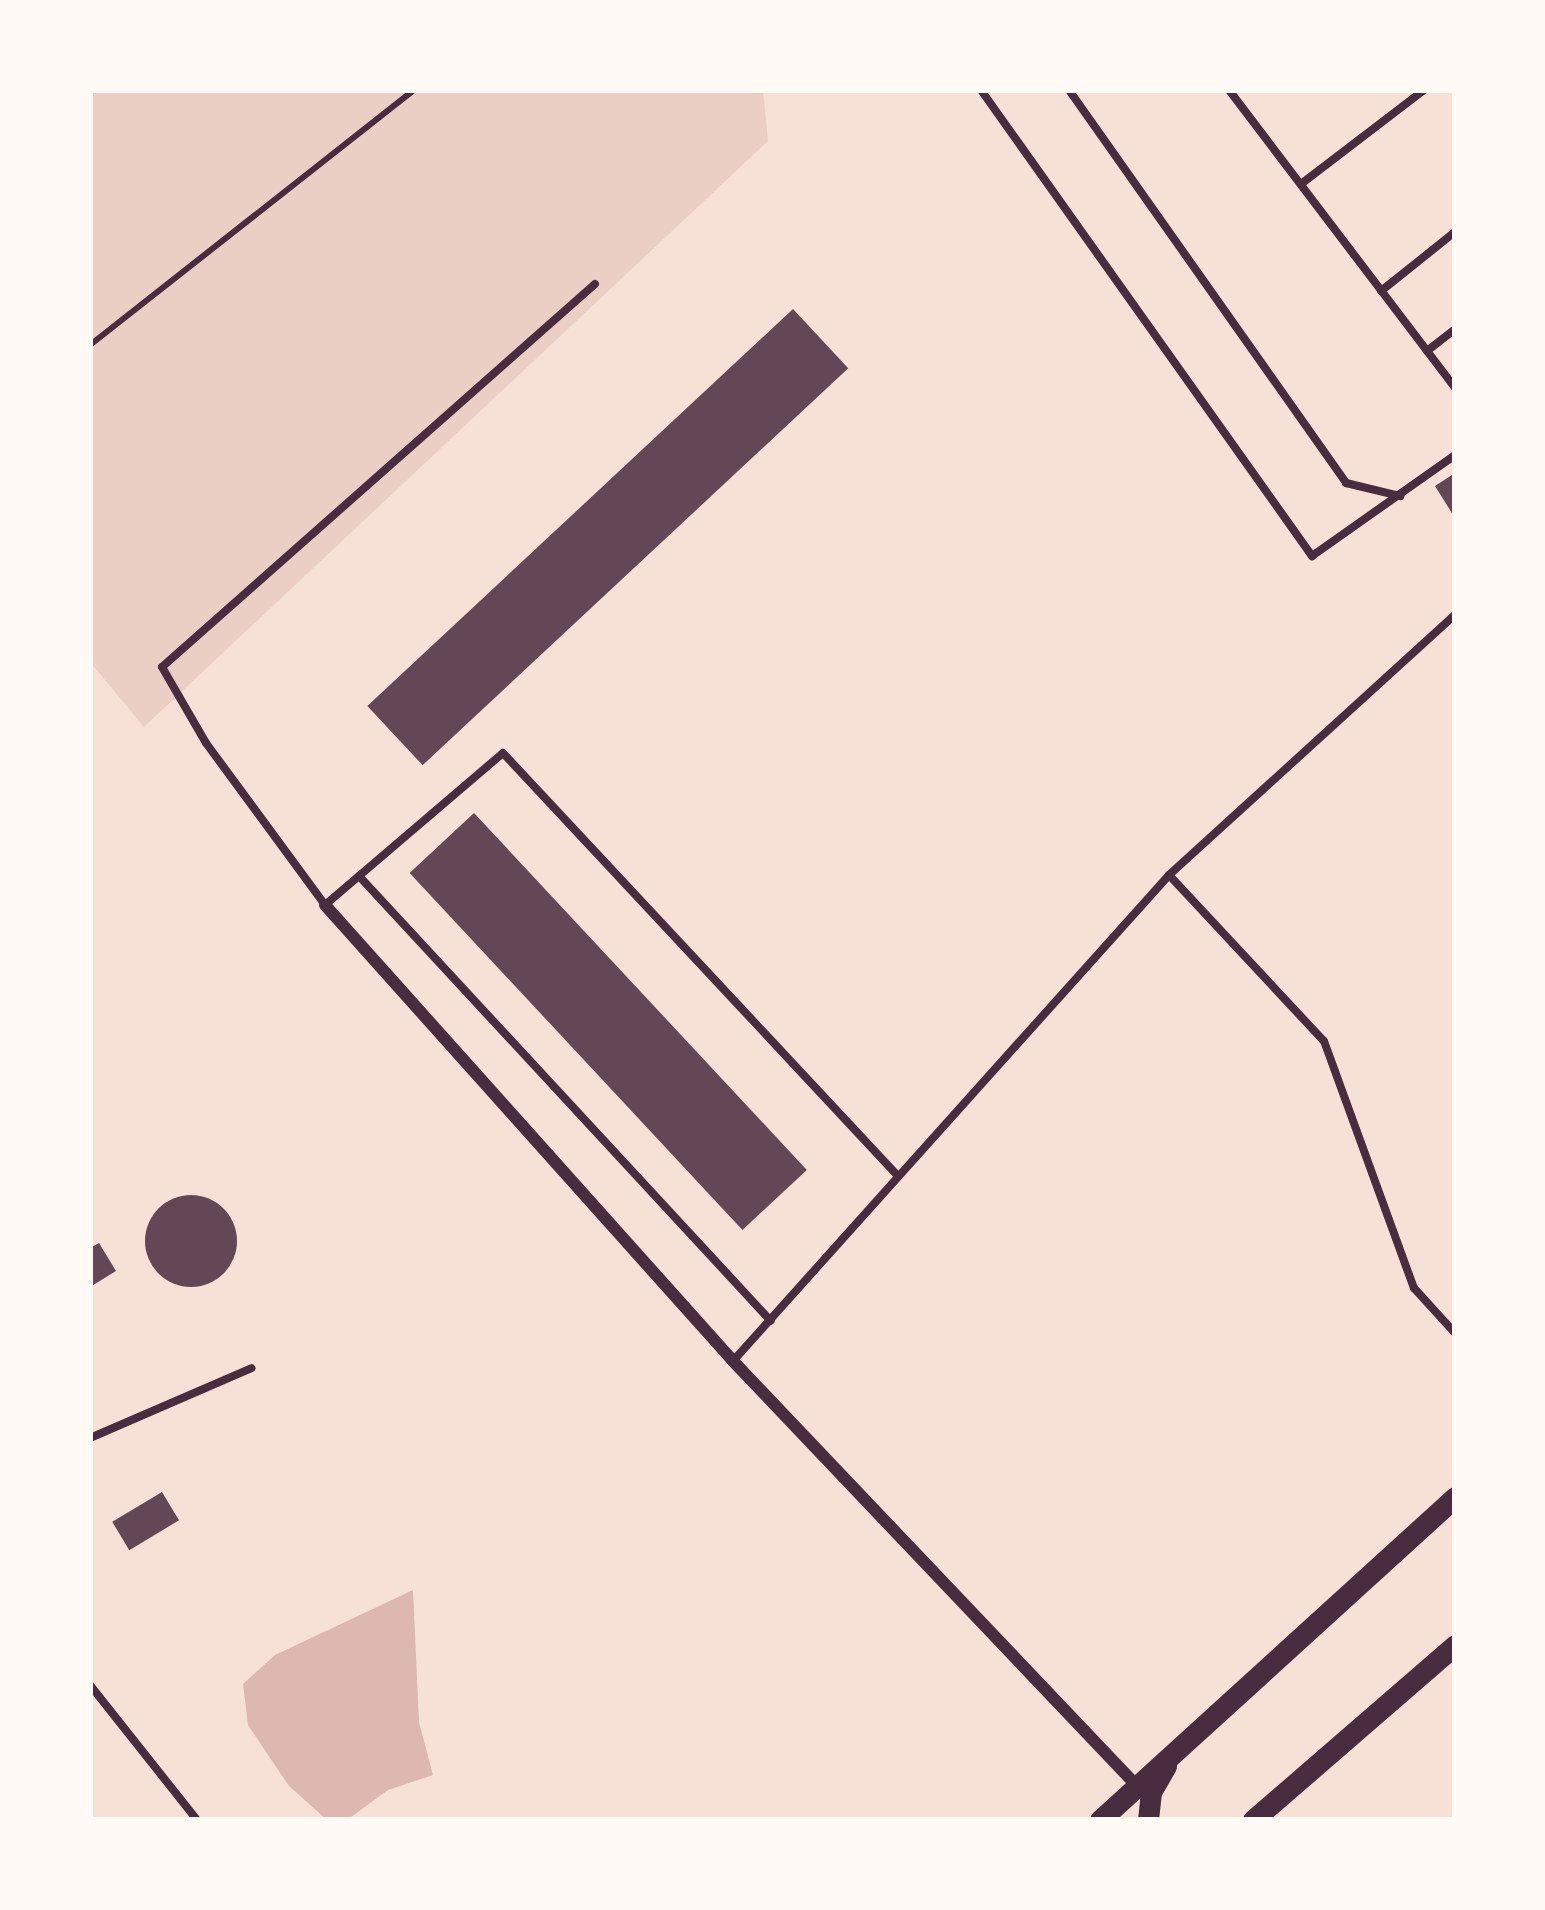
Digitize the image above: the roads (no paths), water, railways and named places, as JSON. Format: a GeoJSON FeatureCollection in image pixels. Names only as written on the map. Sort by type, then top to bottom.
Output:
{"type":"FeatureCollection","features":[{"type":"Feature","properties":{"kind":"main road"},"geometry":{"type":"LineString","coordinates":[[1100,1820],[1191,1732],[1455,1497]]}},
{"type":"Feature","properties":{"kind":"main road"},"geometry":{"type":"LineString","coordinates":[[1249,1820],[1455,1645]]}},
{"type":"Feature","properties":{"kind":"main road"},"geometry":{"type":"LineString","coordinates":[[1148,1820],[1151,1792],[1191,1732]]}},
{"type":"Feature","properties":{"kind":"street"},"geometry":{"type":"LineString","coordinates":[[325,905],[733,1361],[1136,1785]]}},
{"type":"Feature","properties":{"kind":"lane"},"geometry":{"type":"LineString","coordinates":[[981,90],[1312,556],[1455,455]]}},
{"type":"Feature","properties":{"kind":"lane"},"geometry":{"type":"LineString","coordinates":[[1069,90],[1346,483],[1401,496]]}},
{"type":"Feature","properties":{"kind":"lane"},"geometry":{"type":"LineString","coordinates":[[1229,90],[1455,388]]}},
{"type":"Feature","properties":{"kind":"lane"},"geometry":{"type":"LineString","coordinates":[[1300,184],[1424,90]]}},
{"type":"Feature","properties":{"kind":"lane"},"geometry":{"type":"LineString","coordinates":[[1381,291],[1455,232]]}},
{"type":"Feature","properties":{"kind":"lane"},"geometry":{"type":"LineString","coordinates":[[595,284],[161,667],[206,743],[325,905],[503,753],[898,1176]]}},
{"type":"Feature","properties":{"kind":"lane"},"geometry":{"type":"LineString","coordinates":[[1427,351],[1455,329]]}},
{"type":"Feature","properties":{"kind":"lane"},"geometry":{"type":"LineString","coordinates":[[733,1361],[1168,875],[1455,615]]}},
{"type":"Feature","properties":{"kind":"lane"},"geometry":{"type":"LineString","coordinates":[[1168,875],[1324,1041],[1414,1288],[1455,1333]]}},
{"type":"Feature","properties":{"kind":"lane"},"geometry":{"type":"LineString","coordinates":[[359,876],[771,1321]]}},
{"type":"Feature","properties":{"kind":"lane"},"geometry":{"type":"LineString","coordinates":[[90,1438],[253,1368]]}},
{"type":"Feature","properties":{"kind":"lane"},"geometry":{"type":"LineString","coordinates":[[90,1685],[197,1820]]}}]}
